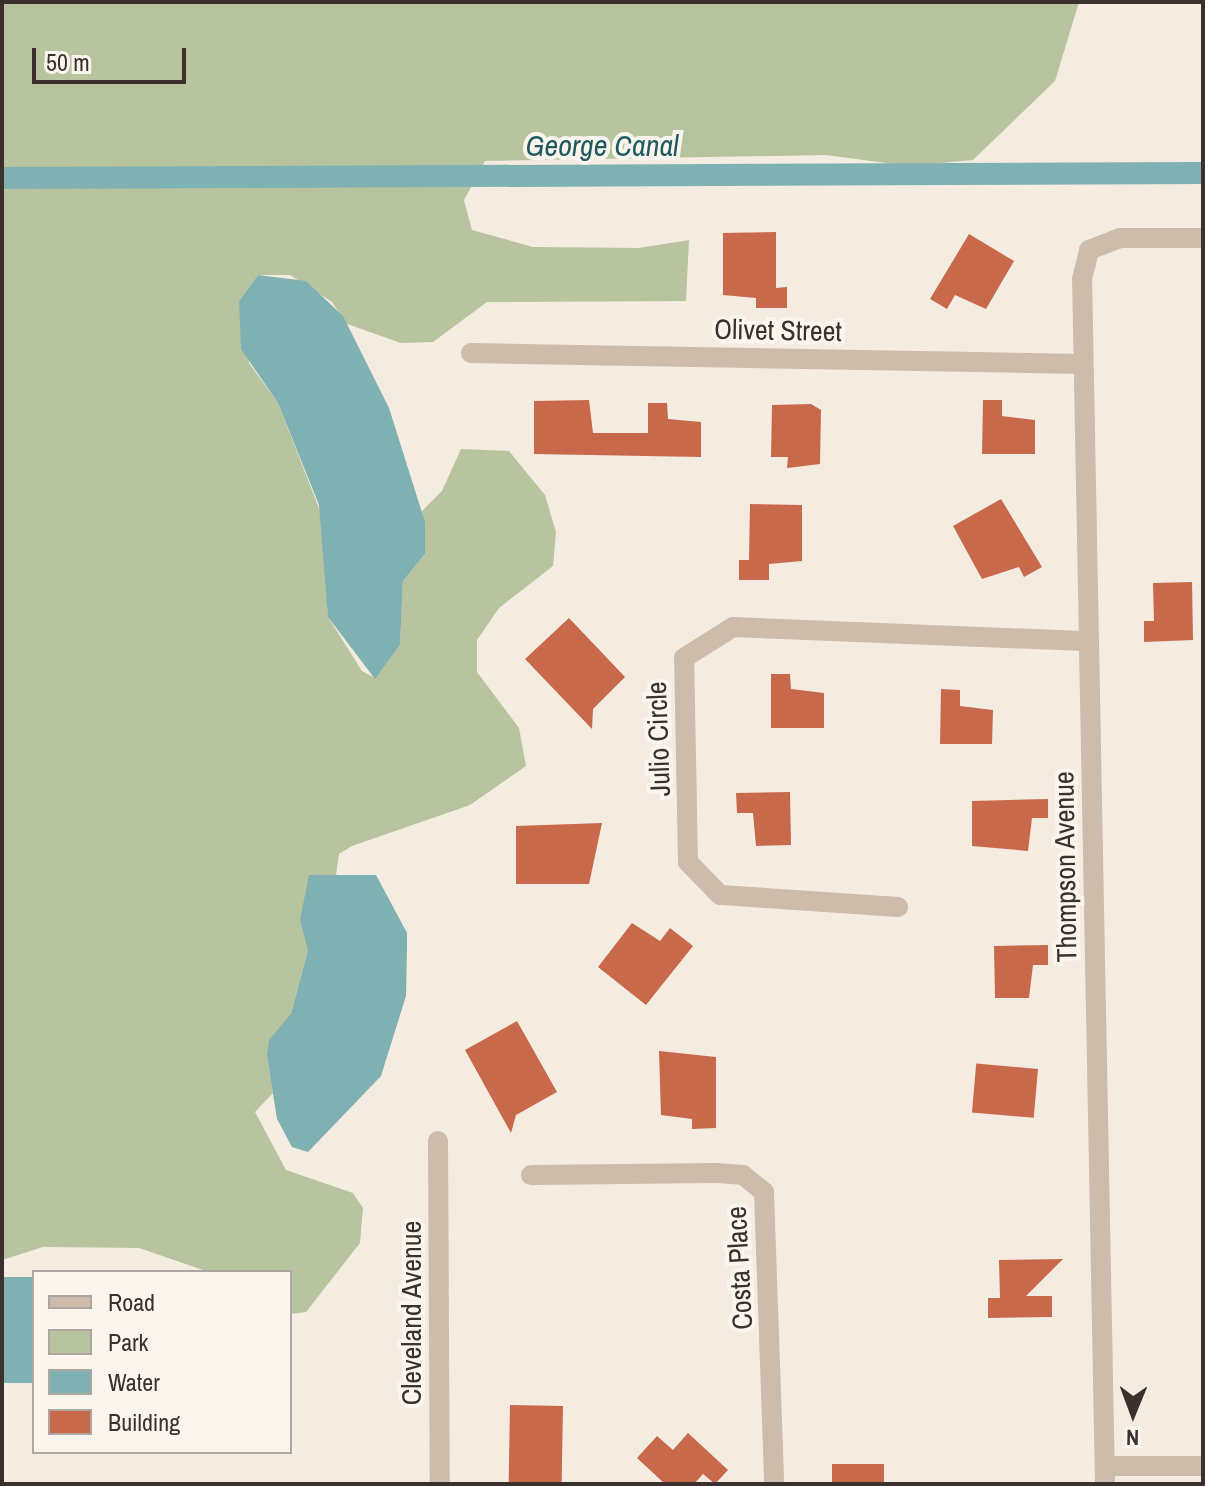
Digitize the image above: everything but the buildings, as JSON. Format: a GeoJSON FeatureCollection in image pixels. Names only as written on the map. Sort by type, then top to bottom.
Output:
{"type":"FeatureCollection","features":[{"type":"Feature","properties":{"kind":"street","name":"Thompson Avenue"},"geometry":{"type":"LineString","coordinates":[[1105,1475],[1082,279],[1089,250],[1120,238],[1203,238]]}},
{"type":"Feature","properties":{"kind":"street","name":"Olivet Street"},"geometry":{"type":"LineString","coordinates":[[471,353],[1083,364]]}},
{"type":"Feature","properties":{"kind":"street","name":"Julio Circle"},"geometry":{"type":"LineString","coordinates":[[898,907],[720,895],[688,862],[684,658],[733,627],[1089,641]]}},
{"type":"Feature","properties":{"kind":"street","name":"Cleveland Avenue"},"geometry":{"type":"LineString","coordinates":[[438,1141],[440,1484]]}},
{"type":"Feature","properties":{"kind":"street","name":"Costa Place"},"geometry":{"type":"LineString","coordinates":[[531,1175],[716,1173],[743,1175],[764,1192],[774,1484]]}},
{"type":"Feature","properties":{"kind":"street"},"geometry":{"type":"LineString","coordinates":[[1105,1475],[1203,1466]]}},
{"type":"Feature","properties":{"kind":"green space"},"geometry":{"type":"Polygon","coordinates":[[[2,2],[1079,2],[1055,81],[973,160],[909,166],[826,155],[485,161],[464,200],[472,230],[533,247],[639,248],[689,240],[686,301],[487,302],[433,342],[401,343],[347,324],[332,302],[290,275],[258,275],[239,301],[249,363],[278,403],[324,521],[328,617],[362,671],[375,678],[400,645],[403,581],[425,554],[422,511],[442,491],[461,449],[509,451],[545,495],[556,532],[553,566],[499,608],[477,640],[477,672],[519,728],[526,766],[470,805],[352,846],[339,854],[336,875],[309,875],[308,950],[291,1014],[267,1056],[273,1093],[255,1112],[286,1170],[353,1193],[363,1208],[360,1243],[306,1312],[292,1314],[292,1270],[203,1270],[139,1248],[43,1247],[2,1260],[2,2]]]}},
{"type":"Feature","properties":{"kind":"water"},"geometry":{"type":"Polygon","coordinates":[[[258,275],[306,281],[343,316],[389,408],[425,522],[425,554],[403,581],[400,645],[375,679],[328,617],[319,505],[278,403],[241,349],[239,301],[258,275]]]}},
{"type":"Feature","properties":{"kind":"water"},"geometry":{"type":"Polygon","coordinates":[[[309,875],[376,875],[407,933],[407,948],[406,996],[381,1076],[308,1152],[292,1147],[277,1119],[267,1056],[269,1040],[291,1014],[308,950],[300,920],[309,875]]]}},
{"type":"Feature","properties":{"kind":"water"},"geometry":{"type":"Polygon","coordinates":[[[2,1277],[32,1277],[32,1383],[2,1383],[2,1277]]]}},
{"type":"Feature","properties":{"kind":"waterway","name":"George Canal"},"geometry":{"type":"LineString","coordinates":[[2,178],[1203,173]]}}]}
